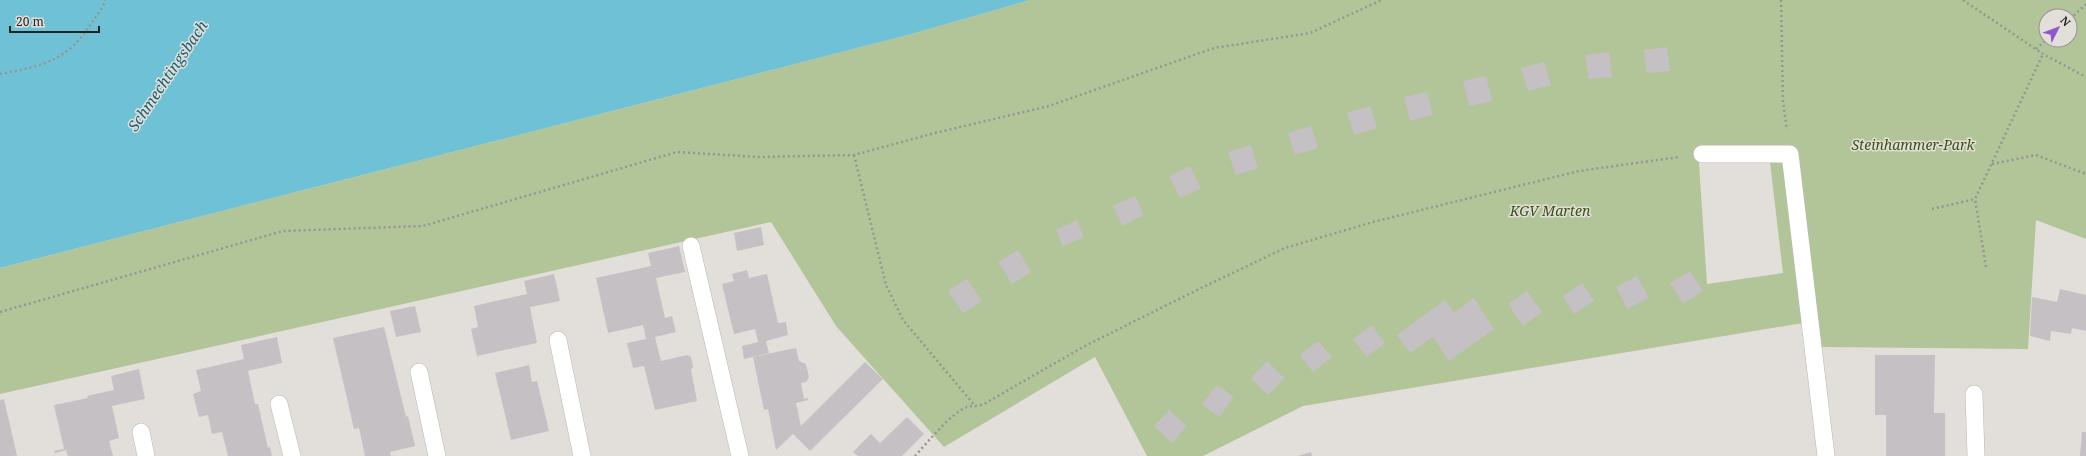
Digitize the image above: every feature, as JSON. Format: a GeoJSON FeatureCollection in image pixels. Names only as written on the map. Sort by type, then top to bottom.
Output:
{"type":"FeatureCollection","features":[{"type":"Feature","properties":{"kind":"lane"},"geometry":{"type":"LineString","coordinates":[[1694,155],[1790,154],[1826,456]]}},
{"type":"Feature","properties":{"kind":"lane"},"geometry":{"type":"LineString","coordinates":[[691,246],[740,456]]}},
{"type":"Feature","properties":{"kind":"lane"},"geometry":{"type":"LineString","coordinates":[[558,340],[582,456]]}},
{"type":"Feature","properties":{"kind":"lane"},"geometry":{"type":"LineString","coordinates":[[419,372],[437,456]]}},
{"type":"Feature","properties":{"kind":"lane"},"geometry":{"type":"LineString","coordinates":[[1974,394],[1976,456]]}},
{"type":"Feature","properties":{"kind":"lane"},"geometry":{"type":"LineString","coordinates":[[279,404],[292,456]]}},
{"type":"Feature","properties":{"kind":"lane"},"geometry":{"type":"LineString","coordinates":[[141,432],[146,456]]}},
{"type":"Feature","properties":{"kind":"path"},"geometry":{"type":"LineString","coordinates":[[0,74],[40,66],[71,49],[90,26],[105,0]]}},
{"type":"Feature","properties":{"kind":"path"},"geometry":{"type":"LineString","coordinates":[[0,312],[283,231],[423,226],[677,152],[759,158],[854,155],[935,133],[1049,106],[1214,48],[1310,33],[1382,0]]}},
{"type":"Feature","properties":{"kind":"path"},"geometry":{"type":"LineString","coordinates":[[1781,0],[1783,102],[1790,154]]}},
{"type":"Feature","properties":{"kind":"path"},"geometry":{"type":"LineString","coordinates":[[1963,0],[2043,54],[2086,76]]}},
{"type":"Feature","properties":{"kind":"path"},"geometry":{"type":"LineString","coordinates":[[2078,12],[2086,4]]}},
{"type":"Feature","properties":{"kind":"path"},"geometry":{"type":"LineString","coordinates":[[1986,267],[1975,199],[2043,54]]}},
{"type":"Feature","properties":{"kind":"path"},"geometry":{"type":"LineString","coordinates":[[854,155],[886,285],[903,320],[976,408]]}},
{"type":"Feature","properties":{"kind":"path"},"geometry":{"type":"LineString","coordinates":[[914,456],[956,415],[968,407],[976,408],[1084,347],[1285,248],[1373,222],[1579,171],[1694,155]]}},
{"type":"Feature","properties":{"kind":"path"},"geometry":{"type":"LineString","coordinates":[[1991,164],[2036,155],[2086,174]]}},
{"type":"Feature","properties":{"kind":"path"},"geometry":{"type":"LineString","coordinates":[[1932,209],[1975,199]]}},
{"type":"Feature","properties":{"kind":"green space"},"geometry":{"type":"Polygon","coordinates":[[[1030,0],[2086,0],[2086,239],[2036,220],[2028,349],[1821,347],[1815,321],[1303,406],[1203,456],[1147,456],[1095,357],[944,447],[836,326],[771,222],[0,394],[0,268],[908,35],[1030,0]],[[1768,145],[1698,148],[1707,284],[1783,273],[1768,145]]]}},
{"type":"Feature","properties":{"kind":"water","name":"Schmechtingsbach"},"geometry":{"type":"Polygon","coordinates":[[[0,0],[1030,0],[908,35],[0,268],[0,0]]]}},
{"type":"Feature","properties":{"kind":"building"},"geometry":{"type":"Polygon","coordinates":[[[1667,47],[1670,71],[1647,73],[1644,50],[1667,47]]]}},
{"type":"Feature","properties":{"kind":"building"},"geometry":{"type":"Polygon","coordinates":[[[1609,52],[1612,77],[1589,79],[1585,55],[1609,52]]]}},
{"type":"Feature","properties":{"kind":"building"},"geometry":{"type":"Polygon","coordinates":[[[1544,62],[1551,85],[1528,91],[1521,68],[1544,62]]]}},
{"type":"Feature","properties":{"kind":"building"},"geometry":{"type":"Polygon","coordinates":[[[1486,76],[1492,101],[1469,106],[1463,81],[1486,76]]]}},
{"type":"Feature","properties":{"kind":"building"},"geometry":{"type":"Polygon","coordinates":[[[1427,92],[1433,115],[1410,121],[1404,97],[1427,92]]]}},
{"type":"Feature","properties":{"kind":"building"},"geometry":{"type":"Polygon","coordinates":[[[1370,106],[1377,128],[1354,135],[1347,113],[1370,106]]]}},
{"type":"Feature","properties":{"kind":"building"},"geometry":{"type":"Polygon","coordinates":[[[1311,126],[1318,148],[1295,155],[1288,133],[1311,126]]]}},
{"type":"Feature","properties":{"kind":"building"},"geometry":{"type":"Polygon","coordinates":[[[1251,145],[1258,168],[1236,175],[1228,152],[1251,145]]]}},
{"type":"Feature","properties":{"kind":"building"},"geometry":{"type":"Polygon","coordinates":[[[1190,166],[1201,188],[1180,198],[1169,176],[1190,166]]]}},
{"type":"Feature","properties":{"kind":"building"},"geometry":{"type":"Polygon","coordinates":[[[1135,196],[1144,215],[1122,226],[1113,206],[1135,196]]]}},
{"type":"Feature","properties":{"kind":"building"},"geometry":{"type":"Polygon","coordinates":[[[1077,220],[1084,237],[1063,246],[1056,230],[1077,220]]]}},
{"type":"Feature","properties":{"kind":"building"},"geometry":{"type":"Polygon","coordinates":[[[761,227],[764,245],[737,251],[734,233],[761,227]]]}},
{"type":"Feature","properties":{"kind":"building"},"geometry":{"type":"Polygon","coordinates":[[[679,246],[685,272],[656,278],[665,318],[672,316],[676,332],[655,337],[661,361],[687,355],[691,357],[693,367],[691,370],[697,401],[655,410],[644,366],[633,368],[627,343],[646,339],[643,325],[608,333],[596,278],[651,266],[648,253],[679,246]]]}},
{"type":"Feature","properties":{"kind":"building"},"geometry":{"type":"Polygon","coordinates":[[[1018,250],[1031,272],[1012,284],[998,262],[1018,250]]]}},
{"type":"Feature","properties":{"kind":"building"},"geometry":{"type":"Polygon","coordinates":[[[747,270],[749,278],[767,274],[778,323],[786,322],[788,335],[766,341],[769,353],[744,359],[742,346],[758,342],[755,329],[734,334],[722,284],[734,281],[732,274],[747,270]]]}},
{"type":"Feature","properties":{"kind":"building"},"geometry":{"type":"Polygon","coordinates":[[[1690,271],[1703,291],[1683,304],[1670,283],[1690,271]]]}},
{"type":"Feature","properties":{"kind":"building"},"geometry":{"type":"Polygon","coordinates":[[[554,274],[560,301],[530,307],[537,343],[477,356],[471,329],[478,327],[474,306],[527,294],[524,281],[554,274]]]}},
{"type":"Feature","properties":{"kind":"building"},"geometry":{"type":"Polygon","coordinates":[[[1637,276],[1649,298],[1627,309],[1616,287],[1637,276]]]}},
{"type":"Feature","properties":{"kind":"building"},"geometry":{"type":"Polygon","coordinates":[[[967,279],[982,301],[963,313],[948,291],[967,279]]]}},
{"type":"Feature","properties":{"kind":"building"},"geometry":{"type":"Polygon","coordinates":[[[1582,283],[1594,301],[1574,314],[1563,296],[1582,283]]]}},
{"type":"Feature","properties":{"kind":"building"},"geometry":{"type":"Polygon","coordinates":[[[2060,289],[2086,295],[2086,331],[2072,328],[2071,334],[2051,331],[2050,341],[2030,336],[2032,297],[2057,302],[2060,289]]]}},
{"type":"Feature","properties":{"kind":"building"},"geometry":{"type":"Polygon","coordinates":[[[1527,291],[1542,312],[1523,326],[1508,304],[1527,291]]]}},
{"type":"Feature","properties":{"kind":"building"},"geometry":{"type":"Polygon","coordinates":[[[1474,298],[1494,329],[1449,361],[1433,337],[1410,353],[1397,335],[1445,300],[1454,313],[1474,298]]]}},
{"type":"Feature","properties":{"kind":"building"},"geometry":{"type":"Polygon","coordinates":[[[415,306],[421,332],[396,337],[390,311],[415,306]]]}},
{"type":"Feature","properties":{"kind":"building"},"geometry":{"type":"Polygon","coordinates":[[[1372,325],[1385,343],[1367,357],[1353,339],[1372,325]]]}},
{"type":"Feature","properties":{"kind":"building"},"geometry":{"type":"Polygon","coordinates":[[[384,327],[406,417],[408,416],[415,446],[390,452],[391,456],[365,456],[359,428],[354,429],[333,338],[384,327]]]}},
{"type":"Feature","properties":{"kind":"building"},"geometry":{"type":"Polygon","coordinates":[[[277,337],[282,363],[248,371],[255,404],[258,404],[268,448],[270,447],[272,456],[228,456],[222,432],[212,434],[208,415],[199,417],[193,394],[201,391],[196,370],[244,359],[241,345],[277,337]]]}},
{"type":"Feature","properties":{"kind":"building"},"geometry":{"type":"Polygon","coordinates":[[[1318,341],[1332,357],[1313,372],[1300,355],[1318,341]]]}},
{"type":"Feature","properties":{"kind":"building"},"geometry":{"type":"Polygon","coordinates":[[[796,348],[799,361],[806,364],[809,377],[806,382],[801,383],[804,399],[808,398],[808,400],[796,403],[801,426],[865,362],[883,379],[810,451],[793,434],[776,450],[768,409],[764,410],[753,357],[796,348]]]}},
{"type":"Feature","properties":{"kind":"building"},"geometry":{"type":"Polygon","coordinates":[[[1875,355],[1935,355],[1934,413],[1945,413],[1945,456],[1886,456],[1886,415],[1875,415],[1875,355]]]}},
{"type":"Feature","properties":{"kind":"building"},"geometry":{"type":"Polygon","coordinates":[[[1267,361],[1284,378],[1268,395],[1251,378],[1267,361]]]}},
{"type":"Feature","properties":{"kind":"building"},"geometry":{"type":"Polygon","coordinates":[[[529,365],[532,382],[537,381],[549,431],[511,440],[495,373],[529,365]]]}},
{"type":"Feature","properties":{"kind":"building"},"geometry":{"type":"Polygon","coordinates":[[[139,369],[145,399],[112,406],[119,438],[109,441],[113,456],[68,456],[66,450],[55,453],[54,451],[64,449],[54,405],[88,398],[87,396],[114,390],[111,376],[139,369]]]}},
{"type":"Feature","properties":{"kind":"building"},"geometry":{"type":"Polygon","coordinates":[[[1217,385],[1234,397],[1219,417],[1202,404],[1217,385]]]}},
{"type":"Feature","properties":{"kind":"building"},"geometry":{"type":"Polygon","coordinates":[[[4,399],[17,456],[0,456],[0,400],[4,399]]]}},
{"type":"Feature","properties":{"kind":"building"},"geometry":{"type":"Polygon","coordinates":[[[1169,410],[1187,426],[1172,443],[1154,426],[1169,410]]]}},
{"type":"Feature","properties":{"kind":"building"},"geometry":{"type":"Polygon","coordinates":[[[907,417],[924,434],[902,456],[858,456],[853,452],[871,434],[880,443],[907,417]]]}},
{"type":"Feature","properties":{"kind":"building"},"geometry":{"type":"Polygon","coordinates":[[[2082,432],[2086,432],[2086,456],[2080,456],[2082,432]]]}},
{"type":"Feature","properties":{"kind":"building"},"geometry":{"type":"Polygon","coordinates":[[[1311,452],[1312,456],[1298,456],[1311,452]]]}},
{"type":"Feature","properties":{"kind":"park label","name":"Steinhammer-Park"},"geometry":{"type":"Point","coordinates":[1913,145]}},
{"type":"Feature","properties":{"kind":"park label","name":"KGV Marten"},"geometry":{"type":"Point","coordinates":[1550,211]}}]}
